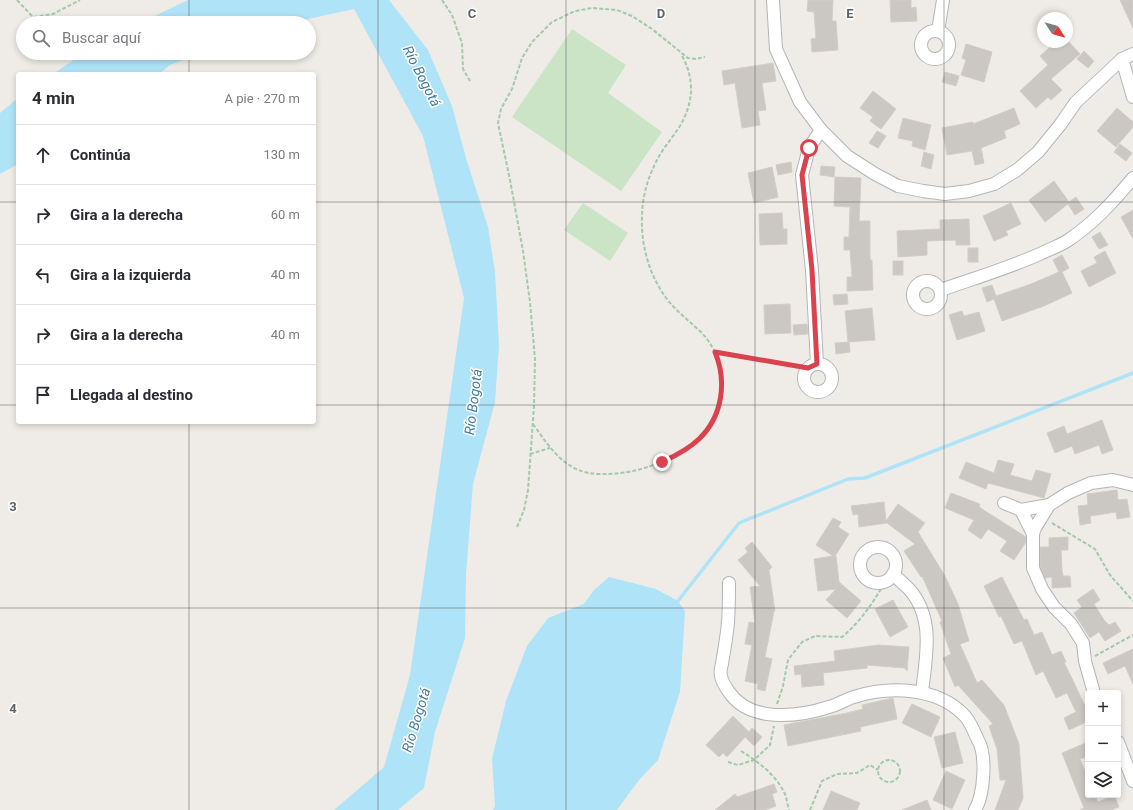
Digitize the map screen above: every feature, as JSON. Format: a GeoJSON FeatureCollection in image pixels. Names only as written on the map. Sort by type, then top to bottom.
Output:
{"type":"FeatureCollection","features":[{"type":"Feature","properties":{"kind":"street"},"geometry":{"type":"LineString","coordinates":[[773,0],[776,49],[800,102],[821,130],[847,156],[875,174],[898,186],[923,191],[945,194],[969,191],[994,184],[1017,170],[1038,152],[1076,102],[1122,59],[1133,54]]}},
{"type":"Feature","properties":{"kind":"street"},"geometry":{"type":"LineString","coordinates":[[938,31],[943,0]]}},
{"type":"Feature","properties":{"kind":"street"},"geometry":{"type":"LineString","coordinates":[[1122,59],[1133,97]]}},
{"type":"Feature","properties":{"kind":"street"},"geometry":{"type":"LineString","coordinates":[[812,366],[812,270],[802,175],[809,148],[821,130]]}},
{"type":"Feature","properties":{"kind":"street"},"geometry":{"type":"LineString","coordinates":[[941,290],[1021,263],[1065,242],[1082,231],[1101,214],[1133,178]]}},
{"type":"Feature","properties":{"kind":"street"},"geometry":{"type":"LineString","coordinates":[[1004,503],[1021,510],[1049,505],[1068,493],[1091,484],[1113,480],[1133,485]]}},
{"type":"Feature","properties":{"kind":"street"},"geometry":{"type":"LineString","coordinates":[[1033,534],[1049,505]]}},
{"type":"Feature","properties":{"kind":"street"},"geometry":{"type":"LineString","coordinates":[[1021,510],[1033,534],[1033,568],[1042,589],[1054,607],[1071,624],[1083,643],[1085,661],[1093,690]]}},
{"type":"Feature","properties":{"kind":"street"},"geometry":{"type":"LineString","coordinates":[[889,578],[909,589],[922,609],[927,626],[922,692]]}},
{"type":"Feature","properties":{"kind":"street"},"geometry":{"type":"LineString","coordinates":[[729,583],[728,622],[720,675],[729,693],[740,703],[754,712],[774,715],[796,715],[830,707],[854,697],[876,692],[922,692],[950,703],[964,715],[981,745],[984,778],[978,805],[975,810]]}},
{"type":"Feature","properties":{"kind":"street"},"geometry":{"type":"LineString","coordinates":[[1121,750],[1133,781]]}},
{"type":"Feature","properties":{"kind":"path"},"geometry":{"type":"LineString","coordinates":[[17,0],[32,16]]}},
{"type":"Feature","properties":{"kind":"path"},"geometry":{"type":"LineString","coordinates":[[40,16],[53,14],[80,0]]}},
{"type":"Feature","properties":{"kind":"path"},"geometry":{"type":"LineString","coordinates":[[442,0],[452,15],[462,43],[463,69],[470,81]]}},
{"type":"Feature","properties":{"kind":"path"},"geometry":{"type":"LineString","coordinates":[[517,527],[526,502],[533,423],[535,359],[532,319],[516,210],[500,132],[499,117],[501,109],[512,89],[522,58],[532,42],[552,22],[575,11],[601,8],[625,13],[656,31],[680,53],[691,59],[705,57]]}},
{"type":"Feature","properties":{"kind":"path"},"geometry":{"type":"LineString","coordinates":[[533,423],[550,448],[568,465],[579,471],[592,474],[607,474],[651,467],[670,458],[698,440],[710,426],[716,415],[722,393],[722,384],[720,367],[715,352],[702,333],[676,309],[656,282],[647,260],[642,235],[642,216],[648,180],[661,152],[680,125],[689,101],[691,81],[690,73],[680,53]]}},
{"type":"Feature","properties":{"kind":"path"},"geometry":{"type":"LineString","coordinates":[[715,352],[812,366]]}},
{"type":"Feature","properties":{"kind":"path"},"geometry":{"type":"LineString","coordinates":[[530,454],[550,448]]}},
{"type":"Feature","properties":{"kind":"path"},"geometry":{"type":"LineString","coordinates":[[1042,517],[1095,549],[1110,575],[1133,601]]}},
{"type":"Feature","properties":{"kind":"path"},"geometry":{"type":"LineString","coordinates":[[728,762],[738,766],[754,760],[770,745],[774,729],[774,715],[783,686],[788,660],[802,642],[815,636],[842,637],[855,626],[875,600],[889,578]]}},
{"type":"Feature","properties":{"kind":"path"},"geometry":{"type":"LineString","coordinates":[[1085,661],[1133,635]]}},
{"type":"Feature","properties":{"kind":"path"},"geometry":{"type":"LineString","coordinates":[[741,751],[772,775],[784,792],[789,810]]}},
{"type":"Feature","properties":{"kind":"path"},"geometry":{"type":"LineString","coordinates":[[884,760],[892,760],[900,766],[899,776],[894,782],[886,782],[879,778],[878,770],[878,766],[884,760]]}},
{"type":"Feature","properties":{"kind":"path"},"geometry":{"type":"LineString","coordinates":[[810,810],[822,781],[837,774],[856,773],[870,765],[878,770]]}},
{"type":"Feature","properties":{"kind":"green space"},"geometry":{"type":"Polygon","coordinates":[[[572,29],[626,65],[608,93],[662,132],[621,191],[512,117],[572,29]]]}},
{"type":"Feature","properties":{"kind":"green space"},"geometry":{"type":"Polygon","coordinates":[[[583,203],[628,233],[610,261],[564,230],[583,203]]]}},
{"type":"Feature","properties":{"kind":"water","name":"Río Bogotá"},"geometry":{"type":"Polygon","coordinates":[[[188,0],[389,0],[428,50],[452,106],[466,158],[488,227],[495,272],[499,346],[495,402],[473,484],[466,574],[465,638],[435,732],[424,788],[398,810],[334,810],[384,767],[410,675],[464,298],[423,136],[354,9],[316,17],[316,16],[155,16],[188,0]]]}},
{"type":"Feature","properties":{"kind":"water"},"geometry":{"type":"Polygon","coordinates":[[[74,60],[183,60],[170,65],[161,72],[56,72],[74,60]]]}},
{"type":"Feature","properties":{"kind":"water"},"geometry":{"type":"Polygon","coordinates":[[[16,100],[16,165],[0,174],[0,113],[16,100]]]}},
{"type":"Feature","properties":{"kind":"water"},"geometry":{"type":"Polygon","coordinates":[[[609,577],[656,589],[678,601],[685,611],[680,692],[658,760],[639,780],[617,810],[493,810],[495,806],[492,759],[506,701],[527,646],[548,618],[584,604],[594,590],[609,577]]]}},
{"type":"Feature","properties":{"kind":"building"},"geometry":{"type":"Polygon","coordinates":[[[808,0],[833,0],[832,21],[836,21],[838,50],[812,52],[811,39],[816,38],[814,12],[807,11],[808,0]]]}},
{"type":"Feature","properties":{"kind":"building"},"geometry":{"type":"Polygon","coordinates":[[[890,0],[911,0],[911,8],[916,7],[917,21],[891,22],[890,0]]]}},
{"type":"Feature","properties":{"kind":"building"},"geometry":{"type":"Polygon","coordinates":[[[1120,0],[1133,0],[1133,28],[1120,0]]]}},
{"type":"Feature","properties":{"kind":"building"},"geometry":{"type":"Polygon","coordinates":[[[966,44],[992,52],[984,82],[961,75],[966,60],[962,58],[966,44]]]}},
{"type":"Feature","properties":{"kind":"building"},"geometry":{"type":"Polygon","coordinates":[[[1073,46],[1080,54],[1051,79],[1062,90],[1051,100],[1048,97],[1036,108],[1020,91],[1048,65],[1040,56],[1049,48],[1073,48],[1073,46]]]}},
{"type":"Feature","properties":{"kind":"building"},"geometry":{"type":"Polygon","coordinates":[[[1084,51],[1094,61],[1088,68],[1077,59],[1084,51]]]}},
{"type":"Feature","properties":{"kind":"building"},"geometry":{"type":"Polygon","coordinates":[[[773,63],[776,81],[762,83],[766,110],[758,111],[760,125],[742,128],[735,83],[724,85],[722,71],[773,63]]]}},
{"type":"Feature","properties":{"kind":"building"},"geometry":{"type":"Polygon","coordinates":[[[945,72],[959,76],[956,86],[942,82],[945,72]]]}},
{"type":"Feature","properties":{"kind":"building"},"geometry":{"type":"Polygon","coordinates":[[[873,91],[896,109],[881,129],[870,121],[873,117],[860,108],[873,91]]]}},
{"type":"Feature","properties":{"kind":"building"},"geometry":{"type":"Polygon","coordinates":[[[1014,108],[1020,124],[1004,131],[1006,138],[981,148],[984,163],[975,165],[972,151],[947,155],[942,128],[973,122],[973,124],[1014,108]]]}},
{"type":"Feature","properties":{"kind":"building"},"geometry":{"type":"Polygon","coordinates":[[[1117,108],[1133,122],[1133,127],[1116,147],[1097,131],[1117,108]]]}},
{"type":"Feature","properties":{"kind":"building"},"geometry":{"type":"Polygon","coordinates":[[[903,118],[931,125],[925,150],[912,146],[913,141],[898,138],[903,118]]]}},
{"type":"Feature","properties":{"kind":"building"},"geometry":{"type":"Polygon","coordinates":[[[877,131],[886,136],[878,148],[869,143],[877,131]]]}},
{"type":"Feature","properties":{"kind":"building"},"geometry":{"type":"Polygon","coordinates":[[[1120,144],[1132,153],[1126,161],[1114,152],[1120,144]]]}},
{"type":"Feature","properties":{"kind":"building"},"geometry":{"type":"Polygon","coordinates":[[[924,152],[934,155],[931,169],[921,166],[924,152]]]}},
{"type":"Feature","properties":{"kind":"building"},"geometry":{"type":"Polygon","coordinates":[[[791,162],[792,172],[778,175],[776,165],[791,162]]]}},
{"type":"Feature","properties":{"kind":"building"},"geometry":{"type":"Polygon","coordinates":[[[821,166],[835,167],[834,177],[820,175],[821,166]]]}},
{"type":"Feature","properties":{"kind":"building"},"geometry":{"type":"Polygon","coordinates":[[[772,167],[778,197],[754,203],[748,173],[772,167]]]}},
{"type":"Feature","properties":{"kind":"building"},"geometry":{"type":"Polygon","coordinates":[[[835,177],[861,178],[859,221],[870,221],[870,260],[872,260],[873,290],[847,291],[847,277],[852,277],[850,250],[844,250],[844,237],[849,237],[850,207],[834,206],[835,177]]]}},
{"type":"Feature","properties":{"kind":"building"},"geometry":{"type":"Polygon","coordinates":[[[1054,181],[1069,202],[1076,197],[1084,209],[1075,215],[1068,204],[1045,222],[1029,200],[1054,181]]]}},
{"type":"Feature","properties":{"kind":"building"},"geometry":{"type":"Polygon","coordinates":[[[1011,203],[1021,224],[1006,231],[1008,235],[994,241],[983,216],[1011,203]]]}},
{"type":"Feature","properties":{"kind":"building"},"geometry":{"type":"Polygon","coordinates":[[[1133,210],[1133,239],[1121,217],[1133,210]]]}},
{"type":"Feature","properties":{"kind":"building"},"geometry":{"type":"Polygon","coordinates":[[[782,213],[783,229],[787,229],[787,244],[760,245],[759,214],[782,213]]]}},
{"type":"Feature","properties":{"kind":"building"},"geometry":{"type":"Polygon","coordinates":[[[969,219],[970,245],[956,245],[956,240],[927,241],[927,255],[898,257],[897,231],[940,229],[940,220],[969,219]]]}},
{"type":"Feature","properties":{"kind":"building"},"geometry":{"type":"Polygon","coordinates":[[[1100,232],[1108,245],[1099,249],[1092,237],[1100,232]]]}},
{"type":"Feature","properties":{"kind":"building"},"geometry":{"type":"Polygon","coordinates":[[[968,248],[978,248],[978,262],[968,262],[968,248]]]}},
{"type":"Feature","properties":{"kind":"building"},"geometry":{"type":"Polygon","coordinates":[[[1105,251],[1116,273],[1089,287],[1081,271],[1097,263],[1094,257],[1105,251]]]}},
{"type":"Feature","properties":{"kind":"building"},"geometry":{"type":"Polygon","coordinates":[[[1062,255],[1069,268],[1062,272],[1072,293],[1044,306],[1002,321],[994,299],[987,302],[982,288],[992,285],[996,296],[1031,284],[1059,272],[1053,260],[1062,255]]]}},
{"type":"Feature","properties":{"kind":"building"},"geometry":{"type":"Polygon","coordinates":[[[893,261],[903,261],[903,275],[893,275],[893,261]]]}},
{"type":"Feature","properties":{"kind":"building"},"geometry":{"type":"Polygon","coordinates":[[[847,294],[848,304],[834,305],[833,295],[847,294]]]}},
{"type":"Feature","properties":{"kind":"building"},"geometry":{"type":"Polygon","coordinates":[[[790,304],[791,333],[765,334],[764,305],[790,304]]]}},
{"type":"Feature","properties":{"kind":"building"},"geometry":{"type":"Polygon","coordinates":[[[872,308],[875,340],[848,342],[845,311],[872,308]]]}},
{"type":"Feature","properties":{"kind":"building"},"geometry":{"type":"Polygon","coordinates":[[[962,311],[964,316],[979,312],[985,331],[957,340],[949,315],[962,311]]]}},
{"type":"Feature","properties":{"kind":"building"},"geometry":{"type":"Polygon","coordinates":[[[807,324],[808,334],[794,335],[793,325],[807,324]]]}},
{"type":"Feature","properties":{"kind":"building"},"geometry":{"type":"Polygon","coordinates":[[[849,342],[850,352],[836,354],[835,343],[849,342]]]}},
{"type":"Feature","properties":{"kind":"building"},"geometry":{"type":"Polygon","coordinates":[[[1102,420],[1113,450],[1102,454],[1099,445],[1075,454],[1072,446],[1055,453],[1047,433],[1064,426],[1067,434],[1102,420]]]}},
{"type":"Feature","properties":{"kind":"building"},"geometry":{"type":"Polygon","coordinates":[[[998,460],[1014,464],[1010,475],[1032,481],[1036,470],[1051,474],[1044,498],[988,483],[986,489],[959,478],[966,462],[994,473],[998,460]]]}},
{"type":"Feature","properties":{"kind":"building"},"geometry":{"type":"Polygon","coordinates":[[[1117,490],[1118,500],[1127,499],[1130,517],[1117,519],[1116,512],[1090,516],[1091,523],[1080,525],[1078,506],[1088,505],[1087,494],[1117,490]]]}},
{"type":"Feature","properties":{"kind":"building"},"geometry":{"type":"Polygon","coordinates":[[[951,493],[980,504],[979,507],[1026,537],[1026,542],[1014,560],[1000,551],[1007,541],[988,529],[981,539],[968,530],[974,520],[945,508],[951,493]]]}},
{"type":"Feature","properties":{"kind":"building"},"geometry":{"type":"Polygon","coordinates":[[[884,502],[886,521],[898,504],[925,523],[918,532],[945,576],[958,604],[969,641],[960,644],[977,683],[982,680],[1004,705],[1019,744],[1023,798],[1018,810],[995,810],[1006,780],[1000,780],[997,749],[989,726],[993,724],[958,685],[955,687],[943,658],[951,654],[940,622],[942,621],[922,576],[921,577],[904,551],[915,544],[887,523],[859,527],[858,514],[853,515],[851,506],[884,502]]]}},
{"type":"Feature","properties":{"kind":"building"},"geometry":{"type":"Polygon","coordinates":[[[833,518],[841,522],[838,527],[849,534],[835,556],[839,582],[861,601],[847,618],[826,600],[836,589],[818,591],[814,559],[833,556],[816,545],[833,518]]]}},
{"type":"Feature","properties":{"kind":"building"},"geometry":{"type":"Polygon","coordinates":[[[1068,537],[1068,550],[1061,550],[1062,570],[1063,576],[1070,576],[1071,587],[1052,588],[1052,577],[1045,578],[1040,566],[1040,547],[1049,547],[1049,538],[1068,537]]]}},
{"type":"Feature","properties":{"kind":"building"},"geometry":{"type":"Polygon","coordinates":[[[752,542],[772,567],[769,570],[775,611],[765,657],[772,659],[765,691],[757,689],[758,684],[745,681],[752,645],[745,644],[749,622],[755,623],[750,587],[760,586],[738,560],[748,552],[745,548],[752,542]]]}},
{"type":"Feature","properties":{"kind":"building"},"geometry":{"type":"Polygon","coordinates":[[[1002,577],[1024,620],[1027,619],[1034,635],[1042,632],[1052,655],[1061,651],[1066,662],[1064,662],[1085,706],[1085,722],[1069,730],[1064,718],[1076,712],[1067,693],[1056,698],[1043,671],[1036,675],[1022,641],[1014,644],[1001,616],[999,617],[984,586],[1002,577]]]}},
{"type":"Feature","properties":{"kind":"building"},"geometry":{"type":"Polygon","coordinates":[[[1093,589],[1100,600],[1094,604],[1104,620],[1109,625],[1115,622],[1121,631],[1105,641],[1099,632],[1090,638],[1074,613],[1082,607],[1077,600],[1093,589]]]}},
{"type":"Feature","properties":{"kind":"building"},"geometry":{"type":"Polygon","coordinates":[[[893,600],[908,627],[890,637],[875,609],[893,600]]]}},
{"type":"Feature","properties":{"kind":"building"},"geometry":{"type":"Polygon","coordinates":[[[878,645],[909,647],[907,671],[905,668],[867,665],[867,668],[823,673],[824,685],[802,687],[801,674],[795,675],[794,666],[835,661],[834,651],[878,645]]]}},
{"type":"Feature","properties":{"kind":"building"},"geometry":{"type":"Polygon","coordinates":[[[1133,649],[1133,684],[1125,666],[1108,674],[1103,663],[1133,649]]]}},
{"type":"Feature","properties":{"kind":"building"},"geometry":{"type":"Polygon","coordinates":[[[893,698],[897,719],[860,727],[861,731],[788,746],[784,725],[847,713],[863,709],[862,705],[893,698]]]}},
{"type":"Feature","properties":{"kind":"building"},"geometry":{"type":"Polygon","coordinates":[[[912,704],[940,717],[931,737],[902,723],[912,704]]]}},
{"type":"Feature","properties":{"kind":"building"},"geometry":{"type":"Polygon","coordinates":[[[733,716],[749,732],[752,728],[762,737],[754,746],[745,737],[727,757],[723,753],[719,757],[706,745],[733,716]]]}},
{"type":"Feature","properties":{"kind":"building"},"geometry":{"type":"Polygon","coordinates":[[[955,732],[963,763],[942,768],[934,737],[955,732]]]}},
{"type":"Feature","properties":{"kind":"building"},"geometry":{"type":"Polygon","coordinates":[[[1085,743],[1085,757],[1080,759],[1085,771],[1085,798],[1096,798],[1098,802],[1107,798],[1115,798],[1119,807],[1111,810],[1080,810],[1084,808],[1062,753],[1085,743]]]}},
{"type":"Feature","properties":{"kind":"building"},"geometry":{"type":"Polygon","coordinates":[[[946,771],[965,780],[952,809],[933,800],[946,771]]]}},
{"type":"Feature","properties":{"kind":"building"},"geometry":{"type":"Polygon","coordinates":[[[774,784],[777,792],[772,794],[776,806],[765,810],[715,810],[735,794],[737,797],[774,784]]]}},
{"type":"Feature","properties":{"kind":"building"},"geometry":{"type":"Polygon","coordinates":[[[831,791],[860,803],[857,810],[823,810],[831,791]]]}},
{"type":"Feature","properties":{"kind":"building"},"geometry":{"type":"Polygon","coordinates":[[[927,800],[931,810],[902,810],[927,800]]]}},
{"type":"Feature","properties":{"kind":"waterway"},"geometry":{"type":"LineString","coordinates":[[678,601],[739,523],[848,479],[865,478],[1133,373]]}},
{"type":"Feature","properties":{"kind":"route"},"geometry":{"type":"LineString","coordinates":[[662,462],[698,440],[710,426],[716,415],[722,393],[722,374],[715,352],[808,368],[817,364],[812,270],[802,175],[809,148]]}}]}
